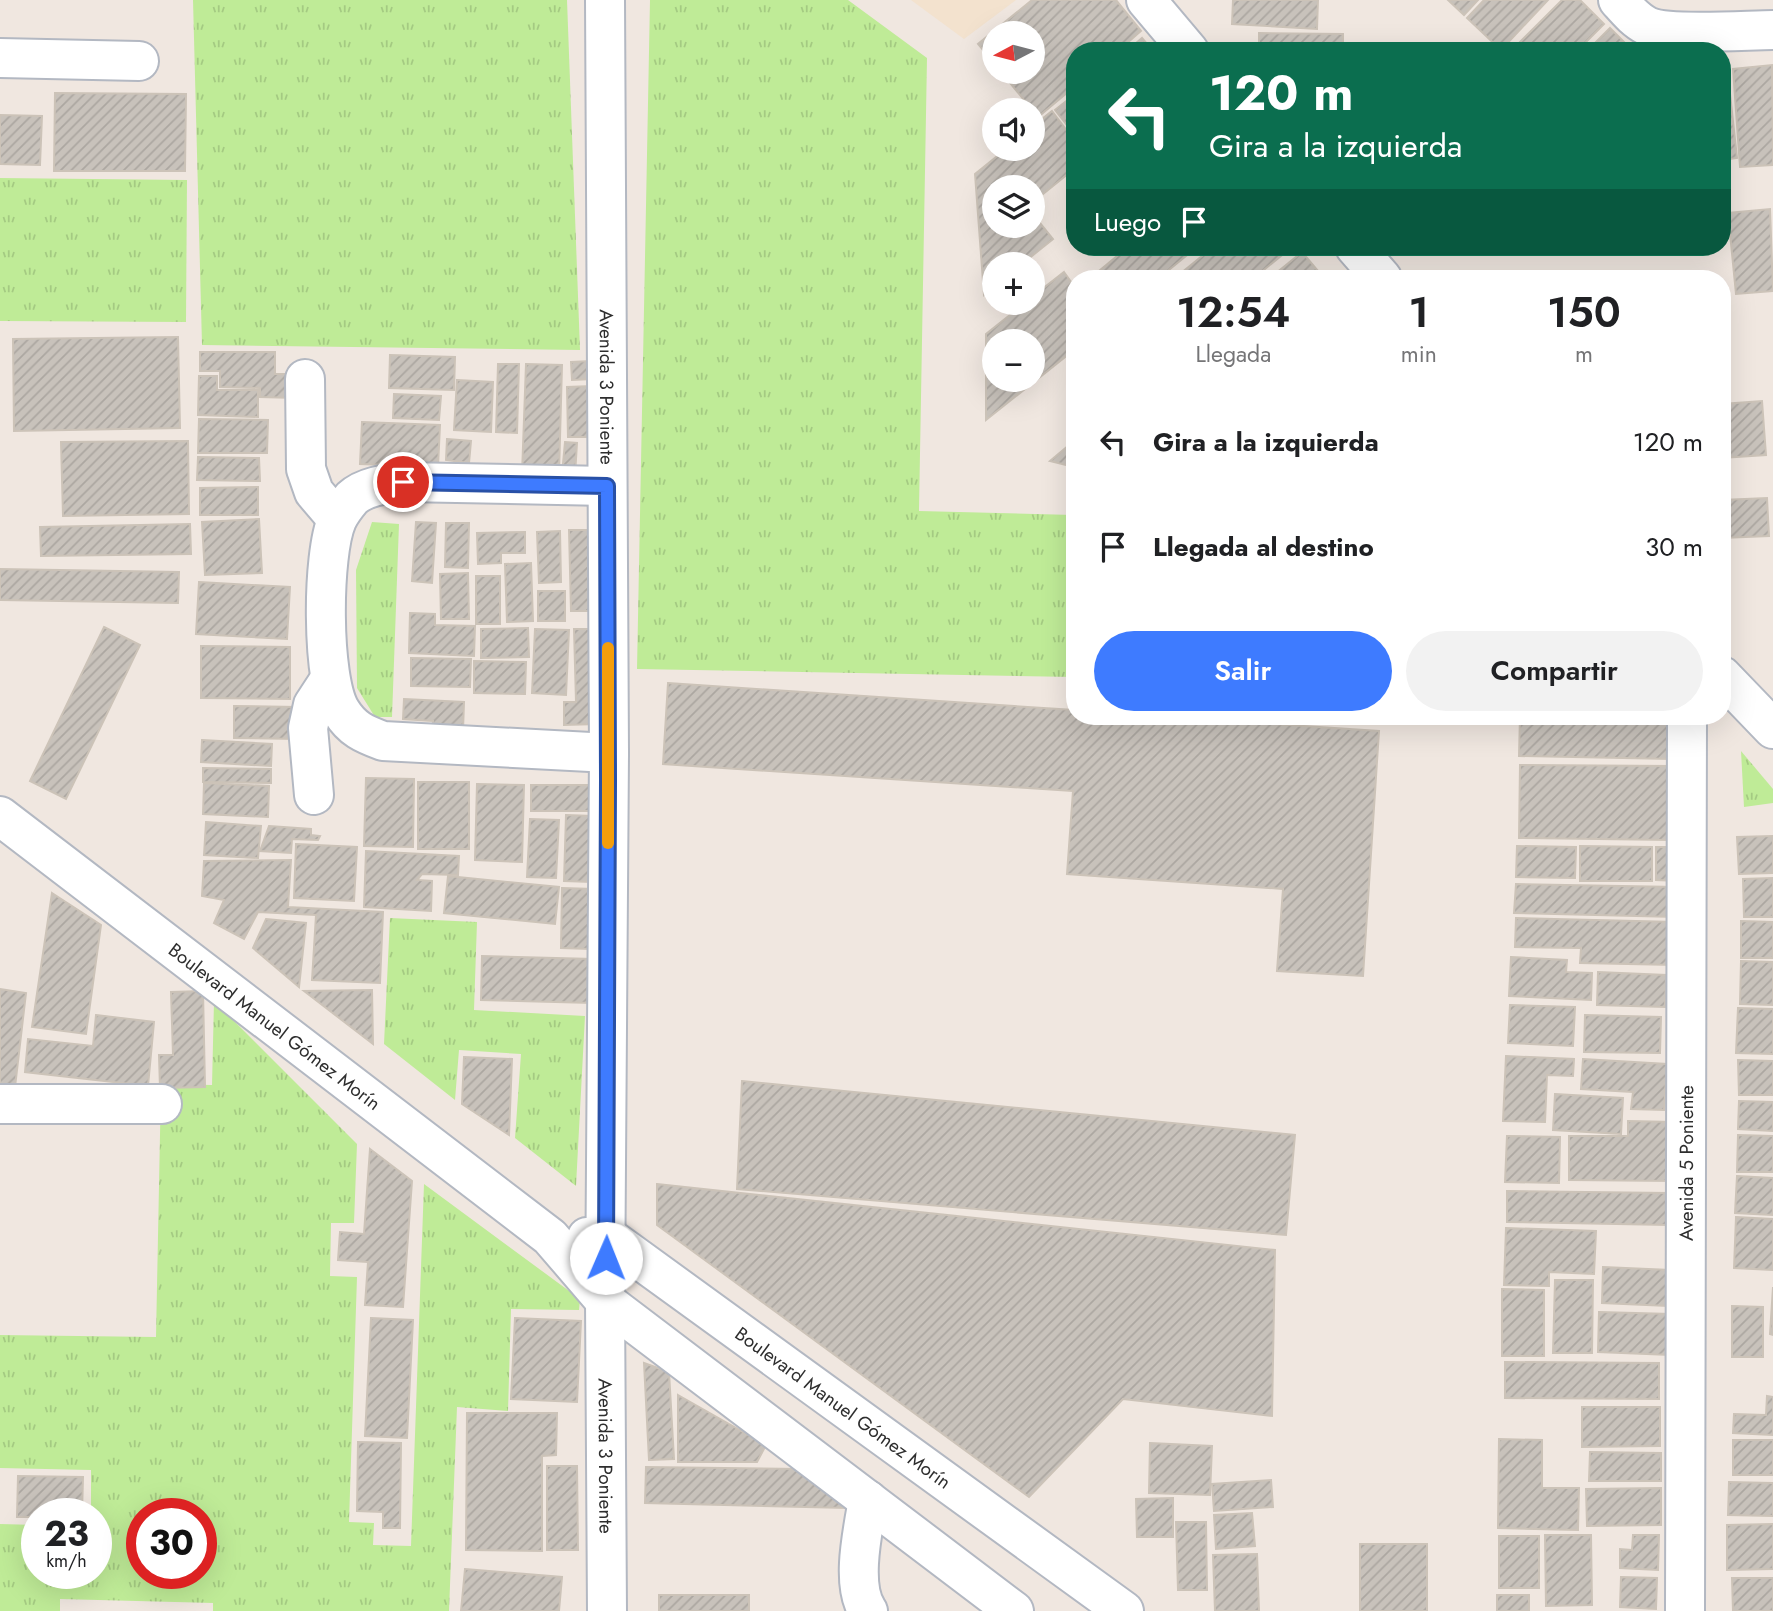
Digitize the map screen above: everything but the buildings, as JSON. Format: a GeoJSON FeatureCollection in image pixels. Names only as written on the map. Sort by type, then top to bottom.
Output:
{"type":"FeatureCollection","features":[{"type":"Feature","properties":{"kind":"street","name":"Avenida 3 Poniente"},"geometry":{"type":"LineString","coordinates":[[604,0],[608,753],[605,1301],[607,1611]]}},
{"type":"Feature","properties":{"kind":"street"},"geometry":{"type":"LineString","coordinates":[[1146,0],[1181,42]]}},
{"type":"Feature","properties":{"kind":"street"},"geometry":{"type":"LineString","coordinates":[[1618,0],[1648,27],[1658,29],[1773,30]]}},
{"type":"Feature","properties":{"kind":"street"},"geometry":{"type":"LineString","coordinates":[[0,58],[139,61]]}},
{"type":"Feature","properties":{"kind":"street"},"geometry":{"type":"LineString","coordinates":[[1363,256],[1374,270]]}},
{"type":"Feature","properties":{"kind":"street"},"geometry":{"type":"LineString","coordinates":[[306,379],[306,469],[314,492],[337,519]]}},
{"type":"Feature","properties":{"kind":"street"},"geometry":{"type":"LineString","coordinates":[[607,486],[403,482],[377,486],[354,496],[337,519],[330,547],[326,648],[330,679],[339,709],[355,730],[383,741],[608,753]]}},
{"type":"Feature","properties":{"kind":"street"},"geometry":{"type":"LineString","coordinates":[[314,795],[308,728],[313,705],[330,679]]}},
{"type":"Feature","properties":{"kind":"street"},"geometry":{"type":"LineString","coordinates":[[1731,685],[1773,729]]}},
{"type":"Feature","properties":{"kind":"street","name":"Avenida 5 Poniente"},"geometry":{"type":"LineString","coordinates":[[1685,1611],[1688,725]]}},
{"type":"Feature","properties":{"kind":"street","name":"Boulevard Manuel Gómez Morín"},"geometry":{"type":"LineString","coordinates":[[0,816],[550,1237],[605,1301],[1014,1611]]}},
{"type":"Feature","properties":{"kind":"street"},"geometry":{"type":"LineString","coordinates":[[0,1104],[162,1104]]}},
{"type":"Feature","properties":{"kind":"street"},"geometry":{"type":"LineString","coordinates":[[550,1237],[607,1236]]}},
{"type":"Feature","properties":{"kind":"street","name":"Boulevard Manuel Gómez Morín"},"geometry":{"type":"LineString","coordinates":[[607,1236],[1124,1611]]}},
{"type":"Feature","properties":{"kind":"street"},"geometry":{"type":"LineString","coordinates":[[868,1500],[858,1562],[863,1604],[868,1611]]}},
{"type":"Feature","properties":{"kind":"shaded area"},"geometry":{"type":"Polygon","coordinates":[[[911,0],[1016,0],[988,21],[982,21],[982,26],[964,39],[911,0]]]}},
{"type":"Feature","properties":{"kind":"green space"},"geometry":{"type":"Polygon","coordinates":[[[193,0],[567,0],[580,350],[202,345],[193,0]]]}},
{"type":"Feature","properties":{"kind":"green space"},"geometry":{"type":"Polygon","coordinates":[[[650,0],[848,0],[927,58],[919,511],[1066,515],[1066,677],[637,669],[650,0]]]}},
{"type":"Feature","properties":{"kind":"green space"},"geometry":{"type":"Polygon","coordinates":[[[0,178],[187,180],[186,322],[0,321],[0,178]]]}},
{"type":"Feature","properties":{"kind":"green space"},"geometry":{"type":"Polygon","coordinates":[[[372,522],[399,524],[392,717],[375,717],[357,688],[356,570],[372,522]]]}},
{"type":"Feature","properties":{"kind":"green space"},"geometry":{"type":"Polygon","coordinates":[[[1741,751],[1773,789],[1773,803],[1744,807],[1741,751]]]}},
{"type":"Feature","properties":{"kind":"green space"},"geometry":{"type":"Polygon","coordinates":[[[390,918],[477,922],[474,1010],[585,1016],[576,1186],[515,1138],[521,1054],[459,1050],[455,1100],[384,1044],[390,918]]]}},
{"type":"Feature","properties":{"kind":"green space"},"geometry":{"type":"Polygon","coordinates":[[[214,1001],[357,1144],[354,1223],[331,1223],[330,1276],[357,1277],[349,1522],[374,1523],[373,1545],[411,1546],[424,1184],[580,1299],[579,1310],[511,1309],[508,1411],[457,1407],[449,1611],[213,1611],[213,1603],[60,1599],[60,1611],[0,1611],[0,1524],[21,1525],[21,1589],[112,1589],[112,1498],[91,1498],[91,1470],[0,1468],[0,1335],[156,1337],[161,1084],[212,1085],[214,1001]]]}},
{"type":"Feature","properties":{"kind":"slow traffic"},"geometry":{"type":"LineString","coordinates":[[608,648],[608,843]]}},
{"type":"Feature","properties":{"kind":"route"},"geometry":{"type":"LineString","coordinates":[[403,482],[607,486],[606,1258]]}}]}
